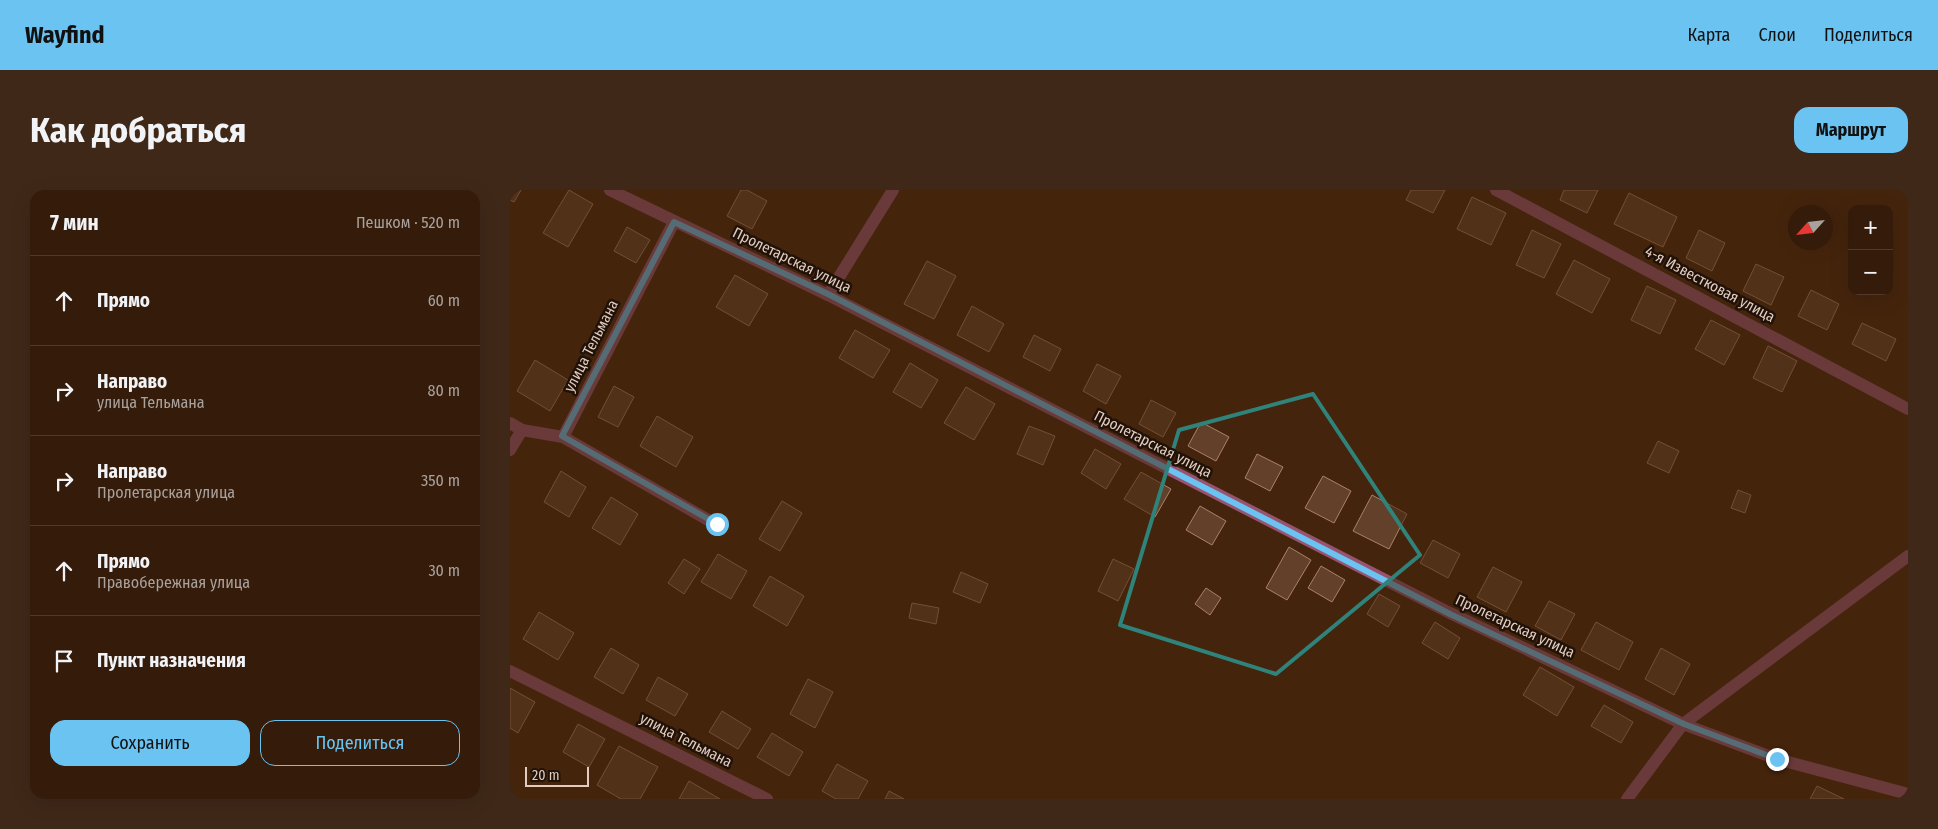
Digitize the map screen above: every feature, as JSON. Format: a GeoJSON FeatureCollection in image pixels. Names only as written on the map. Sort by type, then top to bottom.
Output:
{"type":"FeatureCollection","features":[{"type":"Feature","properties":{"kind":"street","name":"Пролетарская улица"},"geometry":{"type":"LineString","coordinates":[[610,190],[828,294],[1450,614],[1684,724],[1777,759],[1908,794]]}},
{"type":"Feature","properties":{"kind":"street"},"geometry":{"type":"LineString","coordinates":[[828,294],[893,190]]}},
{"type":"Feature","properties":{"kind":"street","name":"4-я Известковая улица"},"geometry":{"type":"LineString","coordinates":[[1496,190],[1908,409]]}},
{"type":"Feature","properties":{"kind":"street","name":"улица Тельмана"},"geometry":{"type":"LineString","coordinates":[[562,436],[674,222]]}},
{"type":"Feature","properties":{"kind":"street"},"geometry":{"type":"LineString","coordinates":[[510,423],[522,430],[562,436],[717,524]]}},
{"type":"Feature","properties":{"kind":"street"},"geometry":{"type":"LineString","coordinates":[[510,450],[522,430]]}},
{"type":"Feature","properties":{"kind":"street"},"geometry":{"type":"LineString","coordinates":[[1627,799],[1684,724],[1908,556]]}},
{"type":"Feature","properties":{"kind":"street","name":"улица Тельмана"},"geometry":{"type":"LineString","coordinates":[[510,671],[767,799]]}},
{"type":"Feature","properties":{"kind":"highlighted area"},"geometry":{"type":"Polygon","coordinates":[[[1313,394],[1420,555],[1276,674],[1120,625],[1179,430],[1313,394]]]}},
{"type":"Feature","properties":{"kind":"building"},"geometry":{"type":"Polygon","coordinates":[[[510,190],[521,190],[514,202],[510,200],[510,190]]]}},
{"type":"Feature","properties":{"kind":"building"},"geometry":{"type":"Polygon","coordinates":[[[569,190],[593,204],[568,247],[543,233],[569,190]]]}},
{"type":"Feature","properties":{"kind":"building"},"geometry":{"type":"Polygon","coordinates":[[[741,190],[747,190],[767,201],[752,229],[727,216],[741,190]]]}},
{"type":"Feature","properties":{"kind":"building"},"geometry":{"type":"Polygon","coordinates":[[[1411,190],[1445,190],[1433,213],[1406,200],[1411,190]]]}},
{"type":"Feature","properties":{"kind":"building"},"geometry":{"type":"Polygon","coordinates":[[[1564,190],[1598,190],[1587,213],[1560,200],[1564,190]]]}},
{"type":"Feature","properties":{"kind":"building"},"geometry":{"type":"Polygon","coordinates":[[[1629,193],[1677,217],[1663,247],[1614,224],[1629,193]]]}},
{"type":"Feature","properties":{"kind":"building"},"geometry":{"type":"Polygon","coordinates":[[[1472,197],[1506,213],[1491,245],[1457,229],[1472,197]]]}},
{"type":"Feature","properties":{"kind":"building"},"geometry":{"type":"Polygon","coordinates":[[[627,227],[650,240],[636,263],[614,251],[627,227]]]}},
{"type":"Feature","properties":{"kind":"building"},"geometry":{"type":"Polygon","coordinates":[[[1532,230],[1561,244],[1544,278],[1516,265],[1532,230]]]}},
{"type":"Feature","properties":{"kind":"building"},"geometry":{"type":"Polygon","coordinates":[[[1699,230],[1725,243],[1712,271],[1686,258],[1699,230]]]}},
{"type":"Feature","properties":{"kind":"building"},"geometry":{"type":"Polygon","coordinates":[[[1574,260],[1610,279],[1592,313],[1556,294],[1574,260]]]}},
{"type":"Feature","properties":{"kind":"building"},"geometry":{"type":"Polygon","coordinates":[[[927,261],[956,276],[934,319],[904,304],[927,261]]]}},
{"type":"Feature","properties":{"kind":"building"},"geometry":{"type":"Polygon","coordinates":[[[1756,264],[1784,277],[1771,305],[1743,291],[1756,264]]]}},
{"type":"Feature","properties":{"kind":"building"},"geometry":{"type":"Polygon","coordinates":[[[735,275],[768,294],[749,326],[716,307],[735,275]]]}},
{"type":"Feature","properties":{"kind":"building"},"geometry":{"type":"Polygon","coordinates":[[[1647,286],[1676,300],[1660,334],[1631,320],[1647,286]]]}},
{"type":"Feature","properties":{"kind":"building"},"geometry":{"type":"Polygon","coordinates":[[[1811,290],[1839,304],[1827,330],[1798,316],[1811,290]]]}},
{"type":"Feature","properties":{"kind":"building"},"geometry":{"type":"Polygon","coordinates":[[[972,306],[1004,324],[989,352],[957,335],[972,306]]]}},
{"type":"Feature","properties":{"kind":"building"},"geometry":{"type":"Polygon","coordinates":[[[1711,320],[1740,335],[1724,365],[1695,349],[1711,320]]]}},
{"type":"Feature","properties":{"kind":"building"},"geometry":{"type":"Polygon","coordinates":[[[1862,323],[1896,339],[1886,361],[1852,344],[1862,323]]]}},
{"type":"Feature","properties":{"kind":"building"},"geometry":{"type":"Polygon","coordinates":[[[855,330],[890,350],[873,378],[839,358],[855,330]]]}},
{"type":"Feature","properties":{"kind":"building"},"geometry":{"type":"Polygon","coordinates":[[[1034,335],[1061,349],[1050,371],[1023,357],[1034,335]]]}},
{"type":"Feature","properties":{"kind":"building"},"geometry":{"type":"Polygon","coordinates":[[[1768,346],[1797,361],[1782,392],[1753,378],[1768,346]]]}},
{"type":"Feature","properties":{"kind":"building"},"geometry":{"type":"Polygon","coordinates":[[[535,360],[568,380],[550,411],[517,391],[535,360]]]}},
{"type":"Feature","properties":{"kind":"building"},"geometry":{"type":"Polygon","coordinates":[[[910,363],[938,380],[921,408],[893,392],[910,363]]]}},
{"type":"Feature","properties":{"kind":"building"},"geometry":{"type":"Polygon","coordinates":[[[1097,364],[1121,376],[1106,404],[1083,391],[1097,364]]]}},
{"type":"Feature","properties":{"kind":"building"},"geometry":{"type":"Polygon","coordinates":[[[614,386],[634,397],[618,427],[598,417],[614,386]]]}},
{"type":"Feature","properties":{"kind":"building"},"geometry":{"type":"Polygon","coordinates":[[[966,387],[995,404],[974,440],[944,423],[966,387]]]}},
{"type":"Feature","properties":{"kind":"building"},"geometry":{"type":"Polygon","coordinates":[[[1151,400],[1176,413],[1163,437],[1139,424],[1151,400]]]}},
{"type":"Feature","properties":{"kind":"building"},"geometry":{"type":"Polygon","coordinates":[[[657,416],[693,437],[676,467],[640,446],[657,416]]]}},
{"type":"Feature","properties":{"kind":"building"},"geometry":{"type":"Polygon","coordinates":[[[1201,422],[1229,437],[1216,461],[1188,446],[1201,422]]]}},
{"type":"Feature","properties":{"kind":"building"},"geometry":{"type":"Polygon","coordinates":[[[1029,426],[1055,436],[1043,465],[1017,454],[1029,426]]]}},
{"type":"Feature","properties":{"kind":"building"},"geometry":{"type":"Polygon","coordinates":[[[1658,441],[1679,451],[1669,473],[1647,463],[1658,441]]]}},
{"type":"Feature","properties":{"kind":"building"},"geometry":{"type":"Polygon","coordinates":[[[1095,449],[1121,464],[1106,489],[1081,473],[1095,449]]]}},
{"type":"Feature","properties":{"kind":"building"},"geometry":{"type":"Polygon","coordinates":[[[1257,454],[1283,467],[1270,491],[1245,478],[1257,454]]]}},
{"type":"Feature","properties":{"kind":"building"},"geometry":{"type":"Polygon","coordinates":[[[561,471],[586,487],[569,517],[544,502],[561,471]]]}},
{"type":"Feature","properties":{"kind":"building"},"geometry":{"type":"Polygon","coordinates":[[[1141,472],[1171,489],[1155,517],[1124,499],[1141,472]]]}},
{"type":"Feature","properties":{"kind":"building"},"geometry":{"type":"Polygon","coordinates":[[[1323,476],[1351,491],[1334,523],[1305,508],[1323,476]]]}},
{"type":"Feature","properties":{"kind":"building"},"geometry":{"type":"Polygon","coordinates":[[[1738,490],[1751,495],[1745,513],[1731,508],[1738,490]]]}},
{"type":"Feature","properties":{"kind":"building"},"geometry":{"type":"Polygon","coordinates":[[[1372,495],[1407,514],[1389,549],[1353,531],[1372,495]]]}},
{"type":"Feature","properties":{"kind":"building"},"geometry":{"type":"Polygon","coordinates":[[[611,497],[638,514],[620,545],[592,528],[611,497]]]}},
{"type":"Feature","properties":{"kind":"building"},"geometry":{"type":"Polygon","coordinates":[[[782,501],[802,513],[780,551],[759,539],[782,501]]]}},
{"type":"Feature","properties":{"kind":"building"},"geometry":{"type":"Polygon","coordinates":[[[1200,506],[1226,521],[1212,545],[1186,530],[1200,506]]]}},
{"type":"Feature","properties":{"kind":"building"},"geometry":{"type":"Polygon","coordinates":[[[1433,540],[1460,554],[1448,578],[1420,563],[1433,540]]]}},
{"type":"Feature","properties":{"kind":"building"},"geometry":{"type":"Polygon","coordinates":[[[1289,547],[1311,560],[1287,600],[1266,588],[1289,547]]]}},
{"type":"Feature","properties":{"kind":"building"},"geometry":{"type":"Polygon","coordinates":[[[718,554],[747,571],[731,599],[701,582],[718,554]]]}},
{"type":"Feature","properties":{"kind":"building"},"geometry":{"type":"Polygon","coordinates":[[[684,559],[700,569],[684,594],[668,583],[684,559]]]}},
{"type":"Feature","properties":{"kind":"building"},"geometry":{"type":"Polygon","coordinates":[[[1113,559],[1134,569],[1118,601],[1098,591],[1113,559]]]}},
{"type":"Feature","properties":{"kind":"building"},"geometry":{"type":"Polygon","coordinates":[[[1321,566],[1345,580],[1332,602],[1308,588],[1321,566]]]}},
{"type":"Feature","properties":{"kind":"building"},"geometry":{"type":"Polygon","coordinates":[[[1493,567],[1522,582],[1506,612],[1477,597],[1493,567]]]}},
{"type":"Feature","properties":{"kind":"building"},"geometry":{"type":"Polygon","coordinates":[[[961,572],[988,584],[980,603],[953,592],[961,572]]]}},
{"type":"Feature","properties":{"kind":"building"},"geometry":{"type":"Polygon","coordinates":[[[770,576],[804,596],[787,626],[753,606],[770,576]]]}},
{"type":"Feature","properties":{"kind":"building"},"geometry":{"type":"Polygon","coordinates":[[[1206,588],[1221,598],[1210,615],[1195,604],[1206,588]]]}},
{"type":"Feature","properties":{"kind":"building"},"geometry":{"type":"Polygon","coordinates":[[[1379,594],[1400,606],[1388,627],[1367,614],[1379,594]]]}},
{"type":"Feature","properties":{"kind":"building"},"geometry":{"type":"Polygon","coordinates":[[[1549,601],[1575,614],[1561,640],[1535,626],[1549,601]]]}},
{"type":"Feature","properties":{"kind":"building"},"geometry":{"type":"Polygon","coordinates":[[[912,603],[939,608],[936,624],[909,618],[912,603]]]}},
{"type":"Feature","properties":{"kind":"building"},"geometry":{"type":"Polygon","coordinates":[[[539,612],[574,633],[558,660],[523,639],[539,612]]]}},
{"type":"Feature","properties":{"kind":"building"},"geometry":{"type":"Polygon","coordinates":[[[1435,622],[1460,638],[1448,659],[1422,643],[1435,622]]]}},
{"type":"Feature","properties":{"kind":"building"},"geometry":{"type":"Polygon","coordinates":[[[1596,622],[1633,642],[1619,670],[1581,650],[1596,622]]]}},
{"type":"Feature","properties":{"kind":"building"},"geometry":{"type":"Polygon","coordinates":[[[611,648],[639,665],[623,694],[594,677],[611,648]]]}},
{"type":"Feature","properties":{"kind":"building"},"geometry":{"type":"Polygon","coordinates":[[[1661,648],[1690,664],[1674,695],[1645,679],[1661,648]]]}},
{"type":"Feature","properties":{"kind":"building"},"geometry":{"type":"Polygon","coordinates":[[[1540,667],[1574,687],[1557,716],[1523,695],[1540,667]]]}},
{"type":"Feature","properties":{"kind":"building"},"geometry":{"type":"Polygon","coordinates":[[[658,677],[688,694],[675,716],[646,700],[658,677]]]}},
{"type":"Feature","properties":{"kind":"building"},"geometry":{"type":"Polygon","coordinates":[[[808,679],[833,692],[815,728],[790,714],[808,679]]]}},
{"type":"Feature","properties":{"kind":"building"},"geometry":{"type":"Polygon","coordinates":[[[510,688],[535,702],[518,733],[510,728],[510,688]]]}},
{"type":"Feature","properties":{"kind":"building"},"geometry":{"type":"Polygon","coordinates":[[[1604,705],[1633,722],[1621,743],[1591,726],[1604,705]]]}},
{"type":"Feature","properties":{"kind":"building"},"geometry":{"type":"Polygon","coordinates":[[[722,711],[751,729],[738,749],[709,732],[722,711]]]}},
{"type":"Feature","properties":{"kind":"building"},"geometry":{"type":"Polygon","coordinates":[[[578,724],[605,739],[589,767],[563,752],[578,724]]]}},
{"type":"Feature","properties":{"kind":"building"},"geometry":{"type":"Polygon","coordinates":[[[772,733],[803,752],[789,776],[757,757],[772,733]]]}},
{"type":"Feature","properties":{"kind":"building"},"geometry":{"type":"Polygon","coordinates":[[[619,746],[658,767],[640,799],[621,799],[597,785],[619,746]]]}},
{"type":"Feature","properties":{"kind":"building"},"geometry":{"type":"Polygon","coordinates":[[[837,764],[868,781],[858,799],[836,799],[822,791],[837,764]]]}},
{"type":"Feature","properties":{"kind":"building"},"geometry":{"type":"Polygon","coordinates":[[[689,781],[720,799],[679,799],[689,781]]]}},
{"type":"Feature","properties":{"kind":"building"},"geometry":{"type":"Polygon","coordinates":[[[1817,786],[1844,799],[1810,799],[1817,786]]]}},
{"type":"Feature","properties":{"kind":"building"},"geometry":{"type":"Polygon","coordinates":[[[889,791],[904,799],[885,799],[889,791]]]}},
{"type":"Feature","properties":{"kind":"route"},"geometry":{"type":"LineString","coordinates":[[717,524],[562,436],[674,222],[828,294],[1450,614],[1684,724],[1777,759]]}}]}
